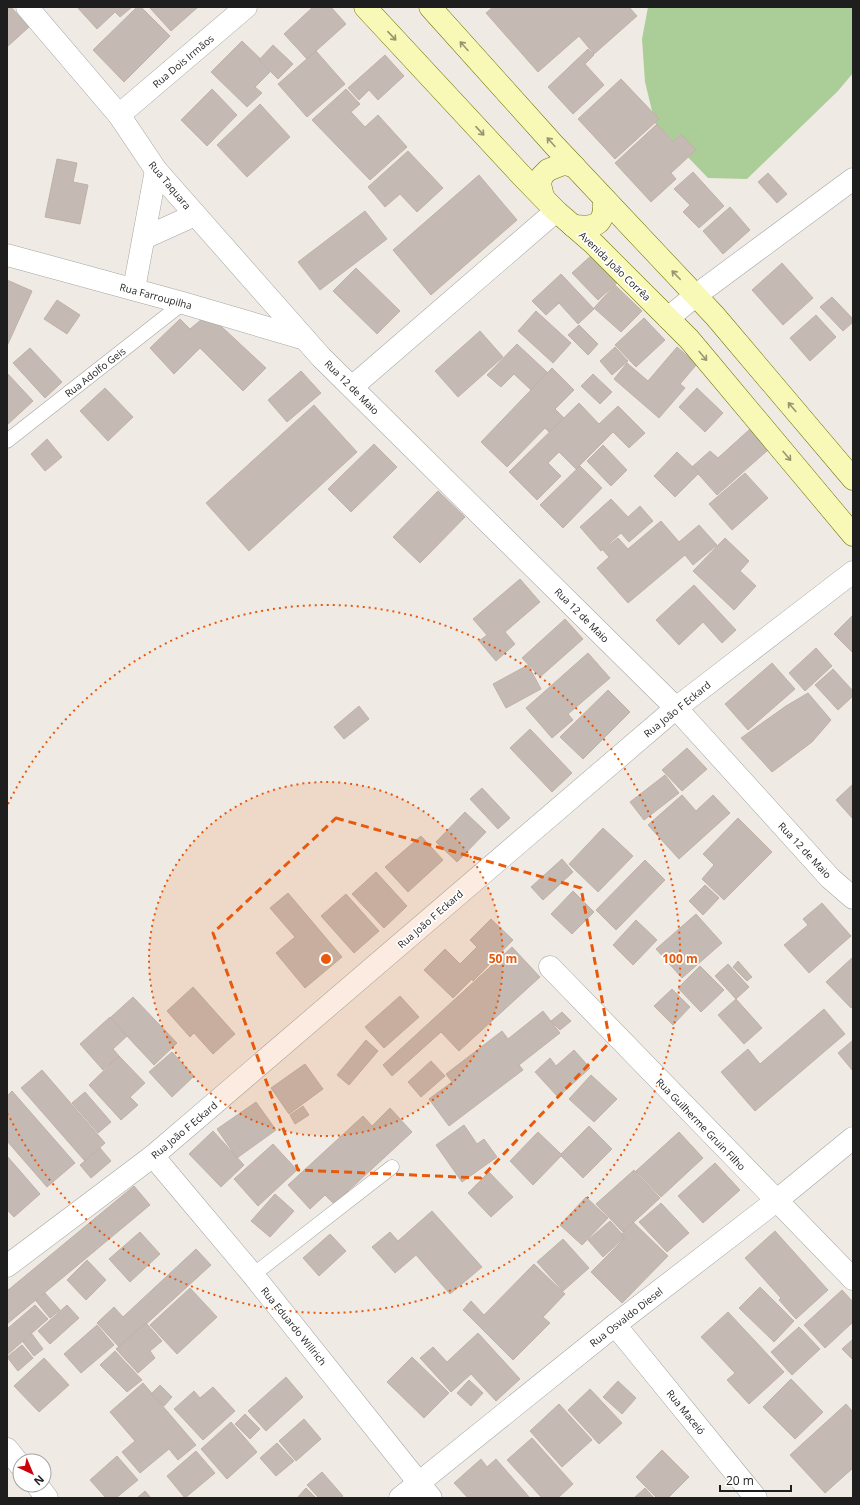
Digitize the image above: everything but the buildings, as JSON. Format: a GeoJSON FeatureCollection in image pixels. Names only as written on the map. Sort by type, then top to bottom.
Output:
{"type":"FeatureCollection","features":[{"type":"Feature","properties":{"kind":"main road","name":"Avenida João Corrêa"},"geometry":{"type":"LineString","coordinates":[[365,7],[521,175],[594,244],[689,339],[853,535]]}},
{"type":"Feature","properties":{"kind":"main road"},"geometry":{"type":"LineString","coordinates":[[430,7],[604,199],[715,316],[853,480]]}},
{"type":"Feature","properties":{"kind":"main road"},"geometry":{"type":"LineString","coordinates":[[550,204],[540,184],[542,176],[548,170],[563,164],[574,166]]}},
{"type":"Feature","properties":{"kind":"main road"},"geometry":{"type":"LineString","coordinates":[[574,226],[589,227],[595,225],[602,219],[604,199]]}},
{"type":"Feature","properties":{"kind":"street","name":"Rua Taquara"},"geometry":{"type":"LineString","coordinates":[[27,7],[119,115],[156,170],[305,339]]}},
{"type":"Feature","properties":{"kind":"street","name":"Rua Dois Irmãos"},"geometry":{"type":"LineString","coordinates":[[119,115],[246,7]]}},
{"type":"Feature","properties":{"kind":"street"},"geometry":{"type":"LineString","coordinates":[[134,289],[156,170]]}},
{"type":"Feature","properties":{"kind":"street"},"geometry":{"type":"LineString","coordinates":[[668,318],[695,296],[853,179]]}},
{"type":"Feature","properties":{"kind":"street"},"geometry":{"type":"LineString","coordinates":[[352,388],[550,204]]}},
{"type":"Feature","properties":{"kind":"street"},"geometry":{"type":"LineString","coordinates":[[144,238],[195,215]]}},
{"type":"Feature","properties":{"kind":"street","name":"Rua Farroupilha"},"geometry":{"type":"LineString","coordinates":[[7,255],[134,289],[305,339]]}},
{"type":"Feature","properties":{"kind":"street","name":"Rua 12 de Maio"},"geometry":{"type":"LineString","coordinates":[[305,339],[352,388],[676,708],[830,878],[853,898]]}},
{"type":"Feature","properties":{"kind":"street","name":"Rua João F Eckard"},"geometry":{"type":"LineString","coordinates":[[7,1266],[153,1156],[676,708],[853,572]]}},
{"type":"Feature","properties":{"kind":"street","name":"Rua Guilherme Gruin Filho"},"geometry":{"type":"LineString","coordinates":[[550,967],[853,1279]]}},
{"type":"Feature","properties":{"kind":"street","name":"Rua Osvaldo Diesel"},"geometry":{"type":"LineString","coordinates":[[400,1498],[425,1490],[615,1326],[776,1201],[853,1138]]}},
{"type":"Feature","properties":{"kind":"street","name":"Rua Eduardo Willrich"},"geometry":{"type":"LineString","coordinates":[[153,1156],[253,1275],[425,1490]]}},
{"type":"Feature","properties":{"kind":"street","name":"Rua Maceió"},"geometry":{"type":"LineString","coordinates":[[615,1326],[756,1498]]}},
{"type":"Feature","properties":{"kind":"lane","name":"Rua Adolfo Geis"},"geometry":{"type":"LineString","coordinates":[[7,441],[183,303]]}},
{"type":"Feature","properties":{"kind":"lane"},"geometry":{"type":"LineString","coordinates":[[253,1275],[392,1167]]}},
{"type":"Feature","properties":{"kind":"highlighted area"},"geometry":{"type":"Polygon","coordinates":[[[336,818],[581,888],[610,1042],[481,1178],[298,1170],[213,933],[336,818]]]}},
{"type":"Feature","properties":{"kind":"green space"},"geometry":{"type":"Polygon","coordinates":[[[648,7],[853,7],[853,73],[838,91],[747,179],[708,178],[655,123],[645,82],[642,39],[648,7]]]}}]}
